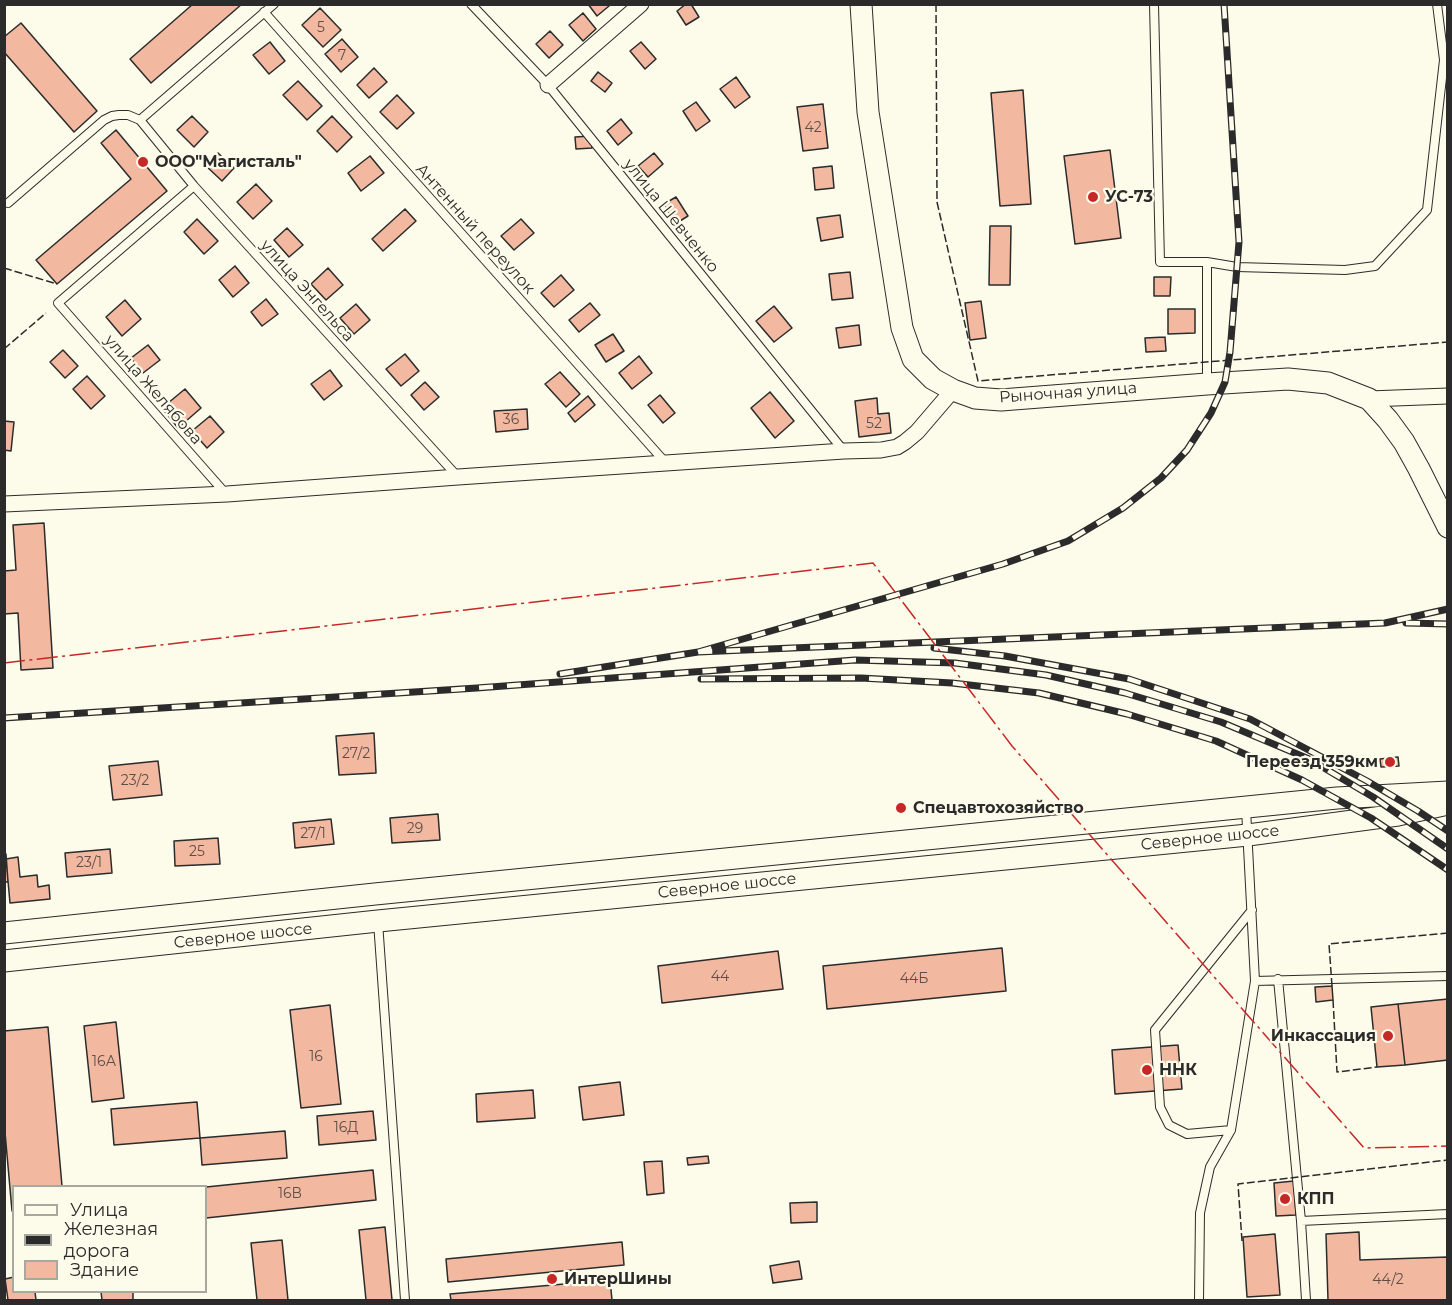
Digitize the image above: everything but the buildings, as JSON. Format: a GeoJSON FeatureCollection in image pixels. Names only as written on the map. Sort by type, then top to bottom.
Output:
{"type":"FeatureCollection","features":[{"type":"Feature","properties":{"kind":"main road","name":"Рыночная улица"},"geometry":{"type":"LineString","coordinates":[[861,4],[868,111],[902,328],[913,359],[933,380],[975,398],[1001,399],[1288,379],[1328,383],[1369,399],[1388,420],[1404,442],[1448,527]]}},
{"type":"Feature","properties":{"kind":"main road","name":"Северное шоссе"},"geometry":{"type":"LineString","coordinates":[[4,933],[1337,798],[1448,792]]}},
{"type":"Feature","properties":{"kind":"main road","name":"Северное шоссе"},"geometry":{"type":"LineString","coordinates":[[4,962],[378,921],[1248,835],[1398,815],[1448,804]]}},
{"type":"Feature","properties":{"kind":"main road"},"geometry":{"type":"LineString","coordinates":[[375,894],[378,921]]}},
{"type":"Feature","properties":{"kind":"street"},"geometry":{"type":"LineString","coordinates":[[548,85],[641,4]]}},
{"type":"Feature","properties":{"kind":"street"},"geometry":{"type":"LineString","coordinates":[[4,504],[227,494],[881,450],[897,447],[917,432],[953,390]]}},
{"type":"Feature","properties":{"kind":"street"},"geometry":{"type":"LineString","coordinates":[[1369,399],[1448,396]]}},
{"type":"Feature","properties":{"kind":"lane"},"geometry":{"type":"LineString","coordinates":[[8,203],[104,120],[112,116],[128,115],[140,120],[274,4]]}},
{"type":"Feature","properties":{"kind":"lane","name":"улица Шевченко"},"geometry":{"type":"LineString","coordinates":[[471,4],[548,85],[844,451]]}},
{"type":"Feature","properties":{"kind":"lane"},"geometry":{"type":"LineString","coordinates":[[1154,4],[1160,262],[1207,262],[1237,267],[1345,270],[1375,266],[1427,210],[1444,60],[1437,4]]}},
{"type":"Feature","properties":{"kind":"lane","name":"Антенный переулок"},"geometry":{"type":"LineString","coordinates":[[264,12],[666,463]]}},
{"type":"Feature","properties":{"kind":"lane","name":"улица Энгельса"},"geometry":{"type":"LineString","coordinates":[[140,120],[194,186],[458,477]]}},
{"type":"Feature","properties":{"kind":"lane","name":"улица Желябова"},"geometry":{"type":"LineString","coordinates":[[194,186],[58,303],[227,494]]}},
{"type":"Feature","properties":{"kind":"lane"},"geometry":{"type":"LineString","coordinates":[[1207,262],[1207,384]]}},
{"type":"Feature","properties":{"kind":"lane"},"geometry":{"type":"LineString","coordinates":[[1199,1300],[1200,1212],[1210,1167],[1231,1130],[1255,981],[1246,807]]}},
{"type":"Feature","properties":{"kind":"lane"},"geometry":{"type":"LineString","coordinates":[[1231,1130],[1187,1134],[1169,1125],[1160,1107],[1155,1030],[1252,910]]}},
{"type":"Feature","properties":{"kind":"lane"},"geometry":{"type":"LineString","coordinates":[[378,921],[405,1300]]}},
{"type":"Feature","properties":{"kind":"lane"},"geometry":{"type":"LineString","coordinates":[[1255,981],[1448,976]]}},
{"type":"Feature","properties":{"kind":"lane"},"geometry":{"type":"LineString","coordinates":[[1278,980],[1301,1221],[1306,1300]]}},
{"type":"Feature","properties":{"kind":"lane"},"geometry":{"type":"LineString","coordinates":[[1301,1221],[1448,1214]]}},
{"type":"Feature","properties":{"kind":"railway"},"geometry":{"type":"LineString","coordinates":[[698,652],[1003,564],[1068,541],[1123,508],[1161,478],[1187,450],[1211,413],[1225,382],[1230,352],[1239,242],[1224,4]]}},
{"type":"Feature","properties":{"kind":"railway"},"geometry":{"type":"LineString","coordinates":[[560,674],[698,652],[1385,623],[1448,609]]}},
{"type":"Feature","properties":{"kind":"railway"},"geometry":{"type":"LineString","coordinates":[[1406,623],[1448,624]]}},
{"type":"Feature","properties":{"kind":"railway"},"geometry":{"type":"LineString","coordinates":[[934,648],[1005,656],[1129,679],[1250,719],[1367,781],[1448,831]]}},
{"type":"Feature","properties":{"kind":"railway"},"geometry":{"type":"LineString","coordinates":[[4,718],[477,688],[855,660],[955,663],[1046,675],[1125,693],[1221,722],[1309,759],[1373,797],[1448,849]]}},
{"type":"Feature","properties":{"kind":"railway"},"geometry":{"type":"LineString","coordinates":[[701,679],[861,678],[952,683],[1039,693],[1127,714],[1216,741],[1302,780],[1371,818],[1448,870]]}},
{"type":"Feature","properties":{"kind":"fence"},"geometry":{"type":"LineString","coordinates":[[936,4],[937,202],[978,381],[1448,342]]}},
{"type":"Feature","properties":{"kind":"fence"},"geometry":{"type":"LineString","coordinates":[[4,268],[57,284]]}},
{"type":"Feature","properties":{"kind":"fence"},"geometry":{"type":"LineString","coordinates":[[4,349],[46,313]]}},
{"type":"Feature","properties":{"kind":"fence"},"geometry":{"type":"LineString","coordinates":[[1332,986],[1329,944],[1448,933]]}},
{"type":"Feature","properties":{"kind":"fence"},"geometry":{"type":"LineString","coordinates":[[1333,1000],[1337,1072],[1377,1067]]}},
{"type":"Feature","properties":{"kind":"fence"},"geometry":{"type":"LineString","coordinates":[[1242,1241],[1238,1184],[1448,1160]]}},
{"type":"Feature","properties":{"kind":"power"},"geometry":{"type":"LineString","coordinates":[[4,663],[873,563],[1012,746],[1364,1148],[1448,1146]]}},
{"type":"Feature","properties":{"kind":"place","name":"ООО\"Магисталь\""},"geometry":{"type":"Point","coordinates":[143,162]}},
{"type":"Feature","properties":{"kind":"place","name":"УС-73"},"geometry":{"type":"Point","coordinates":[1093,197]}},
{"type":"Feature","properties":{"kind":"place","name":"Переезд 359км"},"geometry":{"type":"Point","coordinates":[1390,762]}},
{"type":"Feature","properties":{"kind":"place","name":"Спецавтохозяйство"},"geometry":{"type":"Point","coordinates":[901,808]}},
{"type":"Feature","properties":{"kind":"place","name":"Инкассация"},"geometry":{"type":"Point","coordinates":[1388,1036]}},
{"type":"Feature","properties":{"kind":"place","name":"ННК"},"geometry":{"type":"Point","coordinates":[1147,1070]}},
{"type":"Feature","properties":{"kind":"place","name":"КПП"},"geometry":{"type":"Point","coordinates":[1285,1199]}},
{"type":"Feature","properties":{"kind":"place","name":"ИнтерШины"},"geometry":{"type":"Point","coordinates":[552,1279]}}]}
